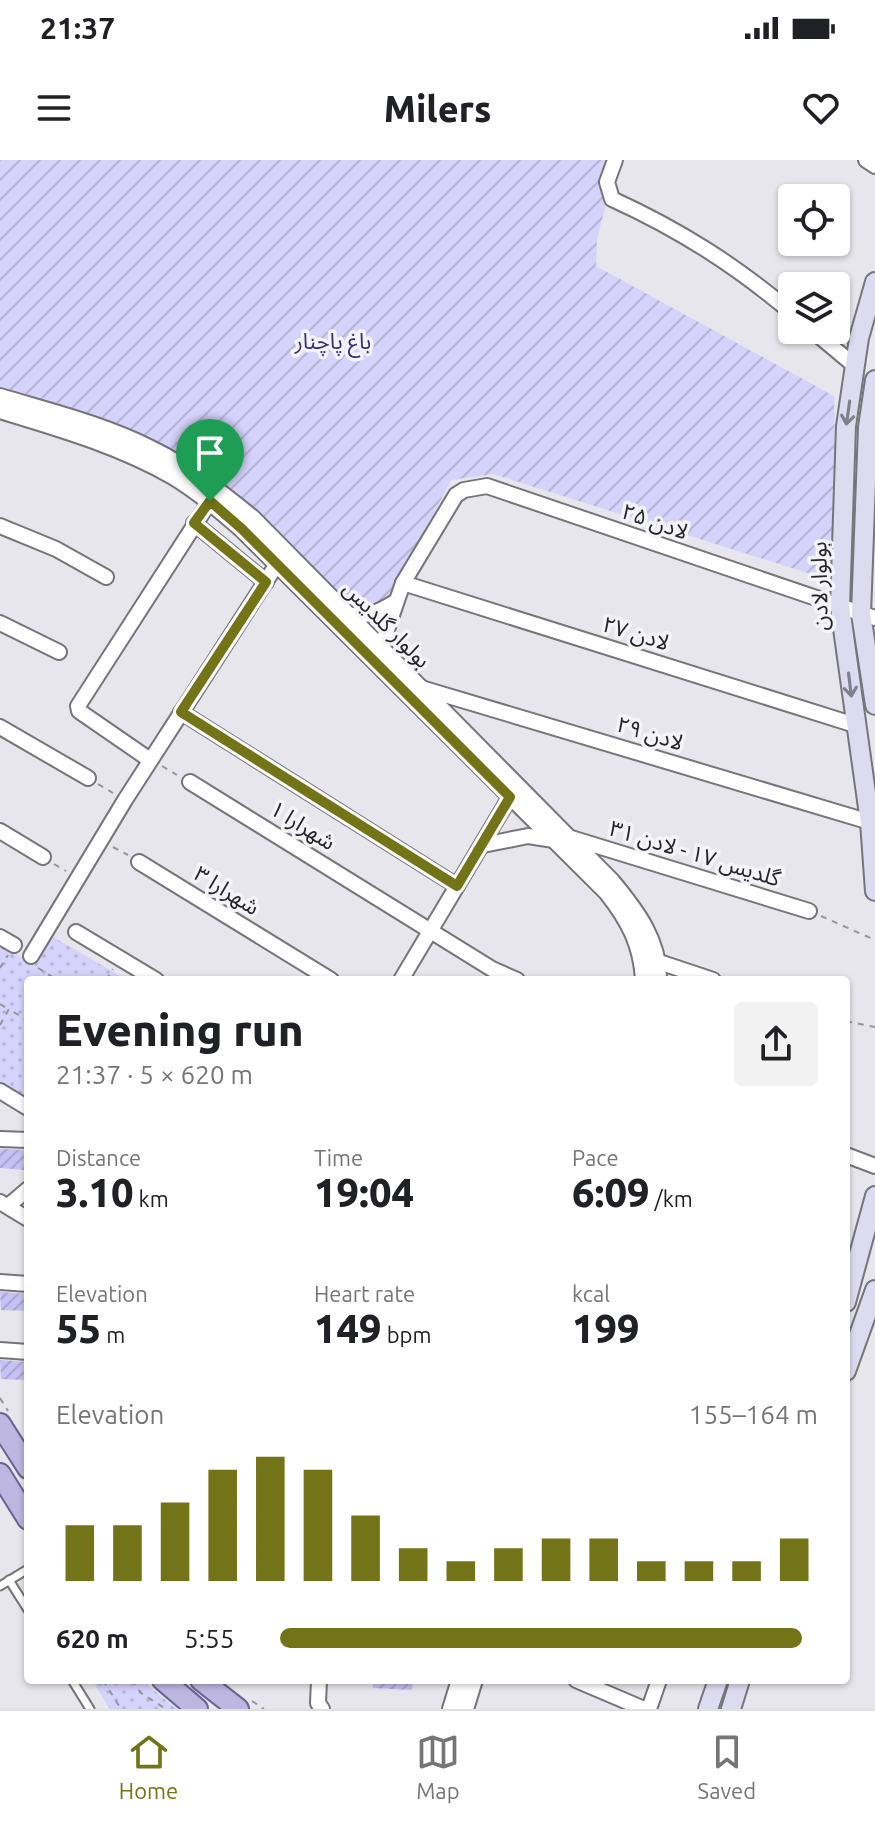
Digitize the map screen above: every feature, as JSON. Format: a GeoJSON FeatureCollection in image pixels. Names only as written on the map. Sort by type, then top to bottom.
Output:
{"type":"FeatureCollection","features":[{"type":"Feature","properties":{"kind":"main road","name":"بولوار لادن"},"geometry":{"type":"LineString","coordinates":[[875,282],[859,338],[846,426],[840,607],[870,822],[875,891]]}},
{"type":"Feature","properties":{"kind":"main road","name":"بولوار لادن"},"geometry":{"type":"LineString","coordinates":[[875,380],[868,427],[868,616],[875,705]]}},
{"type":"Feature","properties":{"kind":"main road"},"geometry":{"type":"LineString","coordinates":[[850,1287],[875,1196]]}},
{"type":"Feature","properties":{"kind":"main road"},"geometry":{"type":"LineString","coordinates":[[850,1360],[875,1290]]}},
{"type":"Feature","properties":{"kind":"main road"},"geometry":{"type":"LineString","coordinates":[[0,1424],[24,1462]]}},
{"type":"Feature","properties":{"kind":"main road"},"geometry":{"type":"LineString","coordinates":[[0,1474],[24,1513]]}},
{"type":"Feature","properties":{"kind":"main road"},"geometry":{"type":"LineString","coordinates":[[168,1684],[197,1709]]}},
{"type":"Feature","properties":{"kind":"main road"},"geometry":{"type":"LineString","coordinates":[[206,1684],[238,1709]]}},
{"type":"Feature","properties":{"kind":"main road"},"geometry":{"type":"LineString","coordinates":[[708,1709],[717,1684]]}},
{"type":"Feature","properties":{"kind":"main road"},"geometry":{"type":"LineString","coordinates":[[731,1709],[739,1684]]}},
{"type":"Feature","properties":{"kind":"street"},"geometry":{"type":"LineString","coordinates":[[615,160],[607,182],[612,199],[664,223],[750,278],[778,301]]}},
{"type":"Feature","properties":{"kind":"street"},"geometry":{"type":"LineString","coordinates":[[866,160],[875,166]]}},
{"type":"Feature","properties":{"kind":"street"},"geometry":{"type":"LineString","coordinates":[[829,344],[855,366]]}},
{"type":"Feature","properties":{"kind":"street","name":"بولوار گلدیس"},"geometry":{"type":"LineString","coordinates":[[0,397],[113,432],[183,466],[216,488],[252,518],[418,687],[514,792]]}},
{"type":"Feature","properties":{"kind":"street","name":"بولوار گلدیس"},"geometry":{"type":"LineString","coordinates":[[0,410],[108,444],[176,478],[210,501],[561,838],[612,882],[641,917],[656,961],[658,976]]}},
{"type":"Feature","properties":{"kind":"street","name":"لادن ۲۵"},"geometry":{"type":"LineString","coordinates":[[403,583],[456,495],[464,490],[487,486],[868,616]]}},
{"type":"Feature","properties":{"kind":"street"},"geometry":{"type":"LineString","coordinates":[[150,760],[79,711],[78,706],[210,501]]}},
{"type":"Feature","properties":{"kind":"street"},"geometry":{"type":"LineString","coordinates":[[194,523],[266,582]]}},
{"type":"Feature","properties":{"kind":"street"},"geometry":{"type":"LineString","coordinates":[[0,526],[56,549],[106,577]]}},
{"type":"Feature","properties":{"kind":"street"},"geometry":{"type":"LineString","coordinates":[[31,956],[100,839],[277,564]]}},
{"type":"Feature","properties":{"kind":"street"},"geometry":{"type":"LineString","coordinates":[[380,650],[403,583]]}},
{"type":"Feature","properties":{"kind":"street","name":"لادن ۲۷"},"geometry":{"type":"LineString","coordinates":[[403,583],[855,725]]}},
{"type":"Feature","properties":{"kind":"street"},"geometry":{"type":"LineString","coordinates":[[345,614],[359,617],[374,615],[395,602]]}},
{"type":"Feature","properties":{"kind":"street"},"geometry":{"type":"LineString","coordinates":[[0,623],[59,652]]}},
{"type":"Feature","properties":{"kind":"street","name":"لادن ۲۹"},"geometry":{"type":"LineString","coordinates":[[418,687],[870,822]]}},
{"type":"Feature","properties":{"kind":"street"},"geometry":{"type":"LineString","coordinates":[[181,712],[457,886]]}},
{"type":"Feature","properties":{"kind":"street"},"geometry":{"type":"LineString","coordinates":[[0,727],[88,778]]}},
{"type":"Feature","properties":{"kind":"street","name":"شهرارا ۱"},"geometry":{"type":"LineString","coordinates":[[190,782],[508,976]]}},
{"type":"Feature","properties":{"kind":"street"},"geometry":{"type":"LineString","coordinates":[[403,976],[514,792]]}},
{"type":"Feature","properties":{"kind":"street"},"geometry":{"type":"LineString","coordinates":[[0,831],[43,857]]}},
{"type":"Feature","properties":{"kind":"street","name":"گلدیس ۱۷ - لادن ۳۱"},"geometry":{"type":"LineString","coordinates":[[483,845],[528,836],[561,838],[809,911]]}},
{"type":"Feature","properties":{"kind":"street","name":"بولوار گلدیس"},"geometry":{"type":"LineString","coordinates":[[561,838],[629,920],[638,941],[643,976]]}},
{"type":"Feature","properties":{"kind":"street","name":"شهرارا ۳"},"geometry":{"type":"LineString","coordinates":[[139,862],[324,976]]}},
{"type":"Feature","properties":{"kind":"street"},"geometry":{"type":"LineString","coordinates":[[76,932],[149,976]]}},
{"type":"Feature","properties":{"kind":"street"},"geometry":{"type":"LineString","coordinates":[[0,937],[14,945]]}},
{"type":"Feature","properties":{"kind":"street"},"geometry":{"type":"LineString","coordinates":[[656,961],[701,976]]}},
{"type":"Feature","properties":{"kind":"street"},"geometry":{"type":"LineString","coordinates":[[0,1091],[24,1106]]}},
{"type":"Feature","properties":{"kind":"street"},"geometry":{"type":"LineString","coordinates":[[0,1139],[24,1140]]}},
{"type":"Feature","properties":{"kind":"street"},"geometry":{"type":"LineString","coordinates":[[850,1157],[875,1166]]}},
{"type":"Feature","properties":{"kind":"street"},"geometry":{"type":"LineString","coordinates":[[24,1192],[3,1205],[24,1217]]}},
{"type":"Feature","properties":{"kind":"street"},"geometry":{"type":"LineString","coordinates":[[0,1282],[24,1284]]}},
{"type":"Feature","properties":{"kind":"street"},"geometry":{"type":"LineString","coordinates":[[0,1350],[24,1352]]}},
{"type":"Feature","properties":{"kind":"street"},"geometry":{"type":"LineString","coordinates":[[319,1684],[318,1703],[322,1709]]}},
{"type":"Feature","properties":{"kind":"street"},"geometry":{"type":"LineString","coordinates":[[451,1709],[459,1684]]}},
{"type":"Feature","properties":{"kind":"street"},"geometry":{"type":"LineString","coordinates":[[465,1709],[473,1684]]}},
{"type":"Feature","properties":{"kind":"street"},"geometry":{"type":"LineString","coordinates":[[586,1684],[646,1709],[657,1684]]}},
{"type":"Feature","properties":{"kind":"lane"},"geometry":{"type":"LineString","coordinates":[[0,1586],[24,1571]]}},
{"type":"Feature","properties":{"kind":"lane"},"geometry":{"type":"LineString","coordinates":[[9,1580],[24,1604]]}},
{"type":"Feature","properties":{"kind":"lane"},"geometry":{"type":"LineString","coordinates":[[74,1684],[90,1709]]}},
{"type":"Feature","properties":{"kind":"path"},"geometry":{"type":"LineString","coordinates":[[150,760],[190,782]]}},
{"type":"Feature","properties":{"kind":"path"},"geometry":{"type":"LineString","coordinates":[[88,778],[125,800]]}},
{"type":"Feature","properties":{"kind":"path"},"geometry":{"type":"LineString","coordinates":[[100,839],[139,862]]}},
{"type":"Feature","properties":{"kind":"path"},"geometry":{"type":"LineString","coordinates":[[43,857],[77,878]]}},
{"type":"Feature","properties":{"kind":"path"},"geometry":{"type":"LineString","coordinates":[[809,911],[875,940]]}},
{"type":"Feature","properties":{"kind":"path"},"geometry":{"type":"LineString","coordinates":[[31,956],[33,965],[51,976]]}},
{"type":"Feature","properties":{"kind":"path"},"geometry":{"type":"LineString","coordinates":[[0,1004],[24,1018]]}},
{"type":"Feature","properties":{"kind":"path"},"geometry":{"type":"LineString","coordinates":[[0,1023],[9,1009]]}},
{"type":"Feature","properties":{"kind":"path"},"geometry":{"type":"LineString","coordinates":[[850,1022],[875,1027]]}},
{"type":"Feature","properties":{"kind":"path"},"geometry":{"type":"LineString","coordinates":[[105,1684],[121,1709]]}},
{"type":"Feature","properties":{"kind":"path"},"geometry":{"type":"LineString","coordinates":[[135,1684],[141,1693],[166,1709]]}},
{"type":"Feature","properties":{"kind":"green space","name":"باغ پاچنار"},"geometry":{"type":"Polygon","coordinates":[[[0,160],[618,160],[597,238],[596,266],[834,396],[837,563],[824,578],[493,474],[451,480],[388,603],[376,612],[359,609],[343,600],[259,514],[219,483],[151,441],[115,424],[0,388],[0,160]]]}},
{"type":"Feature","properties":{"kind":"green space"},"geometry":{"type":"Polygon","coordinates":[[[50,935],[120,976],[24,976],[24,1096],[0,1081],[0,944],[33,964],[50,935]]]}},
{"type":"Feature","properties":{"kind":"green space"},"geometry":{"type":"Polygon","coordinates":[[[94,1684],[146,1684],[177,1709],[110,1709],[94,1684]]]}},
{"type":"Feature","properties":{"kind":"building"},"geometry":{"type":"Polygon","coordinates":[[[0,1149],[24,1150],[24,1170],[0,1168],[0,1149]]]}},
{"type":"Feature","properties":{"kind":"building"},"geometry":{"type":"Polygon","coordinates":[[[0,1292],[24,1294],[24,1311],[1,1310],[0,1292]]]}},
{"type":"Feature","properties":{"kind":"building"},"geometry":{"type":"Polygon","coordinates":[[[0,1360],[24,1362],[24,1380],[1,1379],[0,1360]]]}},
{"type":"Feature","properties":{"kind":"building"},"geometry":{"type":"Polygon","coordinates":[[[373,1684],[413,1684],[412,1690],[373,1688],[373,1684]]]}},
{"type":"Feature","properties":{"kind":"route"},"geometry":{"type":"LineString","coordinates":[[210,501],[242,529],[510,797],[457,886],[181,712],[266,582],[194,523],[210,501]]}}]}
